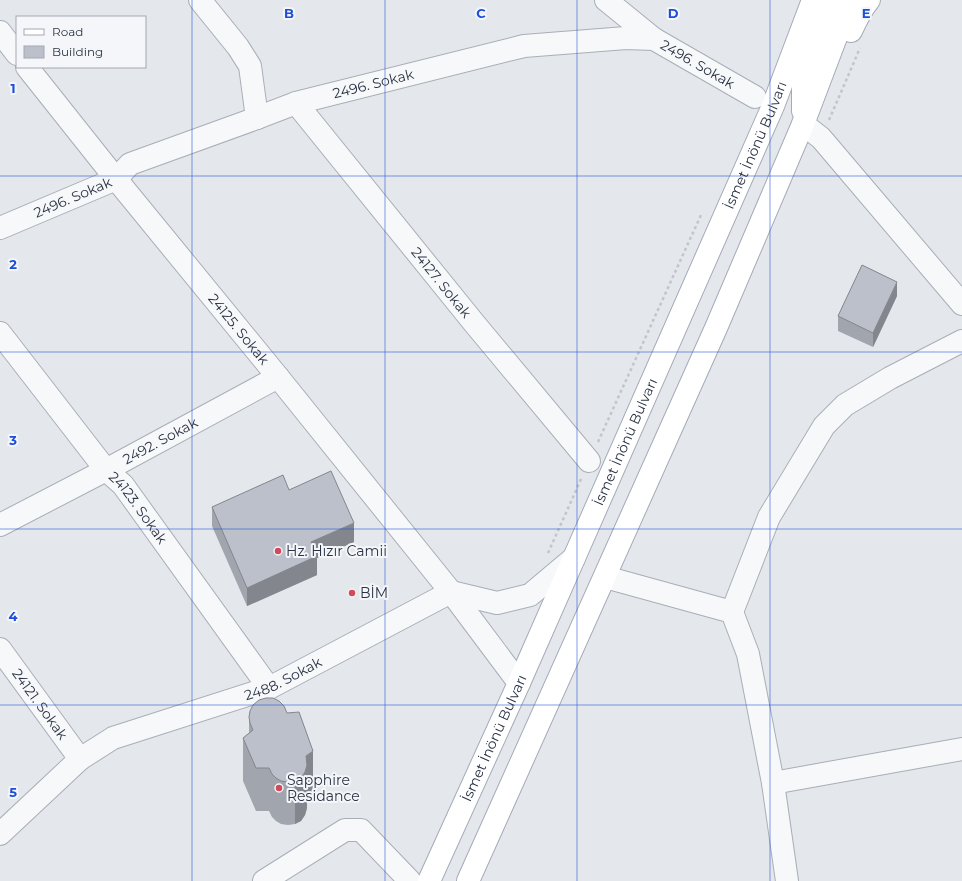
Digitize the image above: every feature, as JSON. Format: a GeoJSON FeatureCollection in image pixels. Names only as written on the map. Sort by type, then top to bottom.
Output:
{"type":"FeatureCollection","features":[{"type":"Feature","properties":{"kind":"main road"},"geometry":{"type":"LineString","coordinates":[[787,72],[808,0]]}},
{"type":"Feature","properties":{"kind":"main road","name":"İsmet İnönü Bulvarı"},"geometry":{"type":"LineString","coordinates":[[429,881],[519,683],[770,114],[813,0]]}},
{"type":"Feature","properties":{"kind":"main road"},"geometry":{"type":"LineString","coordinates":[[803,124],[803,80],[832,0]]}},
{"type":"Feature","properties":{"kind":"main road"},"geometry":{"type":"LineString","coordinates":[[468,881],[716,328],[803,124],[850,0]]}},
{"type":"Feature","properties":{"kind":"main road"},"geometry":{"type":"LineString","coordinates":[[816,91],[832,75],[855,21],[869,0]]}},
{"type":"Feature","properties":{"kind":"street"},"geometry":{"type":"LineString","coordinates":[[200,0],[238,47],[250,66],[257,118]]}},
{"type":"Feature","properties":{"kind":"street"},"geometry":{"type":"LineString","coordinates":[[606,0],[654,39]]}},
{"type":"Feature","properties":{"kind":"street"},"geometry":{"type":"LineString","coordinates":[[0,32],[16,53]]}},
{"type":"Feature","properties":{"kind":"street","name":"2496. Sokak"},"geometry":{"type":"LineString","coordinates":[[0,228],[116,179],[130,164],[296,103],[524,46],[626,38],[654,39],[755,97]]}},
{"type":"Feature","properties":{"kind":"street","name":"24125. Sokak"},"geometry":{"type":"LineString","coordinates":[[29,68],[116,179],[451,592],[519,683]]}},
{"type":"Feature","properties":{"kind":"street","name":"24127. Sokak"},"geometry":{"type":"LineString","coordinates":[[296,103],[469,317],[590,461]]}},
{"type":"Feature","properties":{"kind":"street"},"geometry":{"type":"LineString","coordinates":[[803,124],[821,138],[962,304]]}},
{"type":"Feature","properties":{"kind":"street","name":"24123. Sokak"},"geometry":{"type":"LineString","coordinates":[[0,333],[106,470],[123,485],[269,688]]}},
{"type":"Feature","properties":{"kind":"street"},"geometry":{"type":"LineString","coordinates":[[787,881],[773,783],[748,654],[732,612],[769,517],[824,426],[845,405],[890,378],[962,341]]}},
{"type":"Feature","properties":{"kind":"street","name":"2492. Sokak"},"geometry":{"type":"LineString","coordinates":[[0,525],[106,470],[278,377]]}},
{"type":"Feature","properties":{"kind":"street"},"geometry":{"type":"LineString","coordinates":[[451,592],[497,603],[530,595],[574,558]]}},
{"type":"Feature","properties":{"kind":"street"},"geometry":{"type":"LineString","coordinates":[[605,577],[732,612]]}},
{"type":"Feature","properties":{"kind":"street","name":"2488. Sokak"},"geometry":{"type":"LineString","coordinates":[[0,834],[80,759],[113,738],[269,688],[451,592]]}},
{"type":"Feature","properties":{"kind":"street","name":"24121. Sokak"},"geometry":{"type":"LineString","coordinates":[[0,649],[80,759]]}},
{"type":"Feature","properties":{"kind":"street"},"geometry":{"type":"LineString","coordinates":[[773,783],[962,749]]}},
{"type":"Feature","properties":{"kind":"street"},"geometry":{"type":"LineString","coordinates":[[264,881],[346,830],[361,830],[410,881]]}},
{"type":"Feature","properties":{"kind":"path"},"geometry":{"type":"LineString","coordinates":[[546,556],[702,214]]}},
{"type":"Feature","properties":{"kind":"building"},"geometry":{"type":"Polygon","coordinates":[[[862,265],[897,282],[873,333],[838,316],[862,265]]]}},
{"type":"Feature","properties":{"kind":"building","name":"Hz. Hızır Camii"},"geometry":{"type":"Polygon","coordinates":[[[331,471],[354,523],[311,542],[317,556],[247,588],[212,507],[283,475],[289,490],[331,471]]]}},
{"type":"Feature","properties":{"kind":"building"},"geometry":{"type":"Polygon","coordinates":[[[273,698],[279,701],[284,706],[287,713],[299,712],[313,751],[306,756],[307,765],[305,772],[301,778],[295,781],[281,781],[272,774],[269,768],[256,768],[243,738],[253,730],[249,717],[253,705],[259,700],[273,698]]]}},
{"type":"Feature","properties":{"kind":"place","name":"Hz. Hızır Camii"},"geometry":{"type":"Point","coordinates":[278,551]}},
{"type":"Feature","properties":{"kind":"place","name":"BİM"},"geometry":{"type":"Point","coordinates":[352,593]}},
{"type":"Feature","properties":{"kind":"place","name":"Sapphire Residance"},"geometry":{"type":"Point","coordinates":[279,788]}}]}
